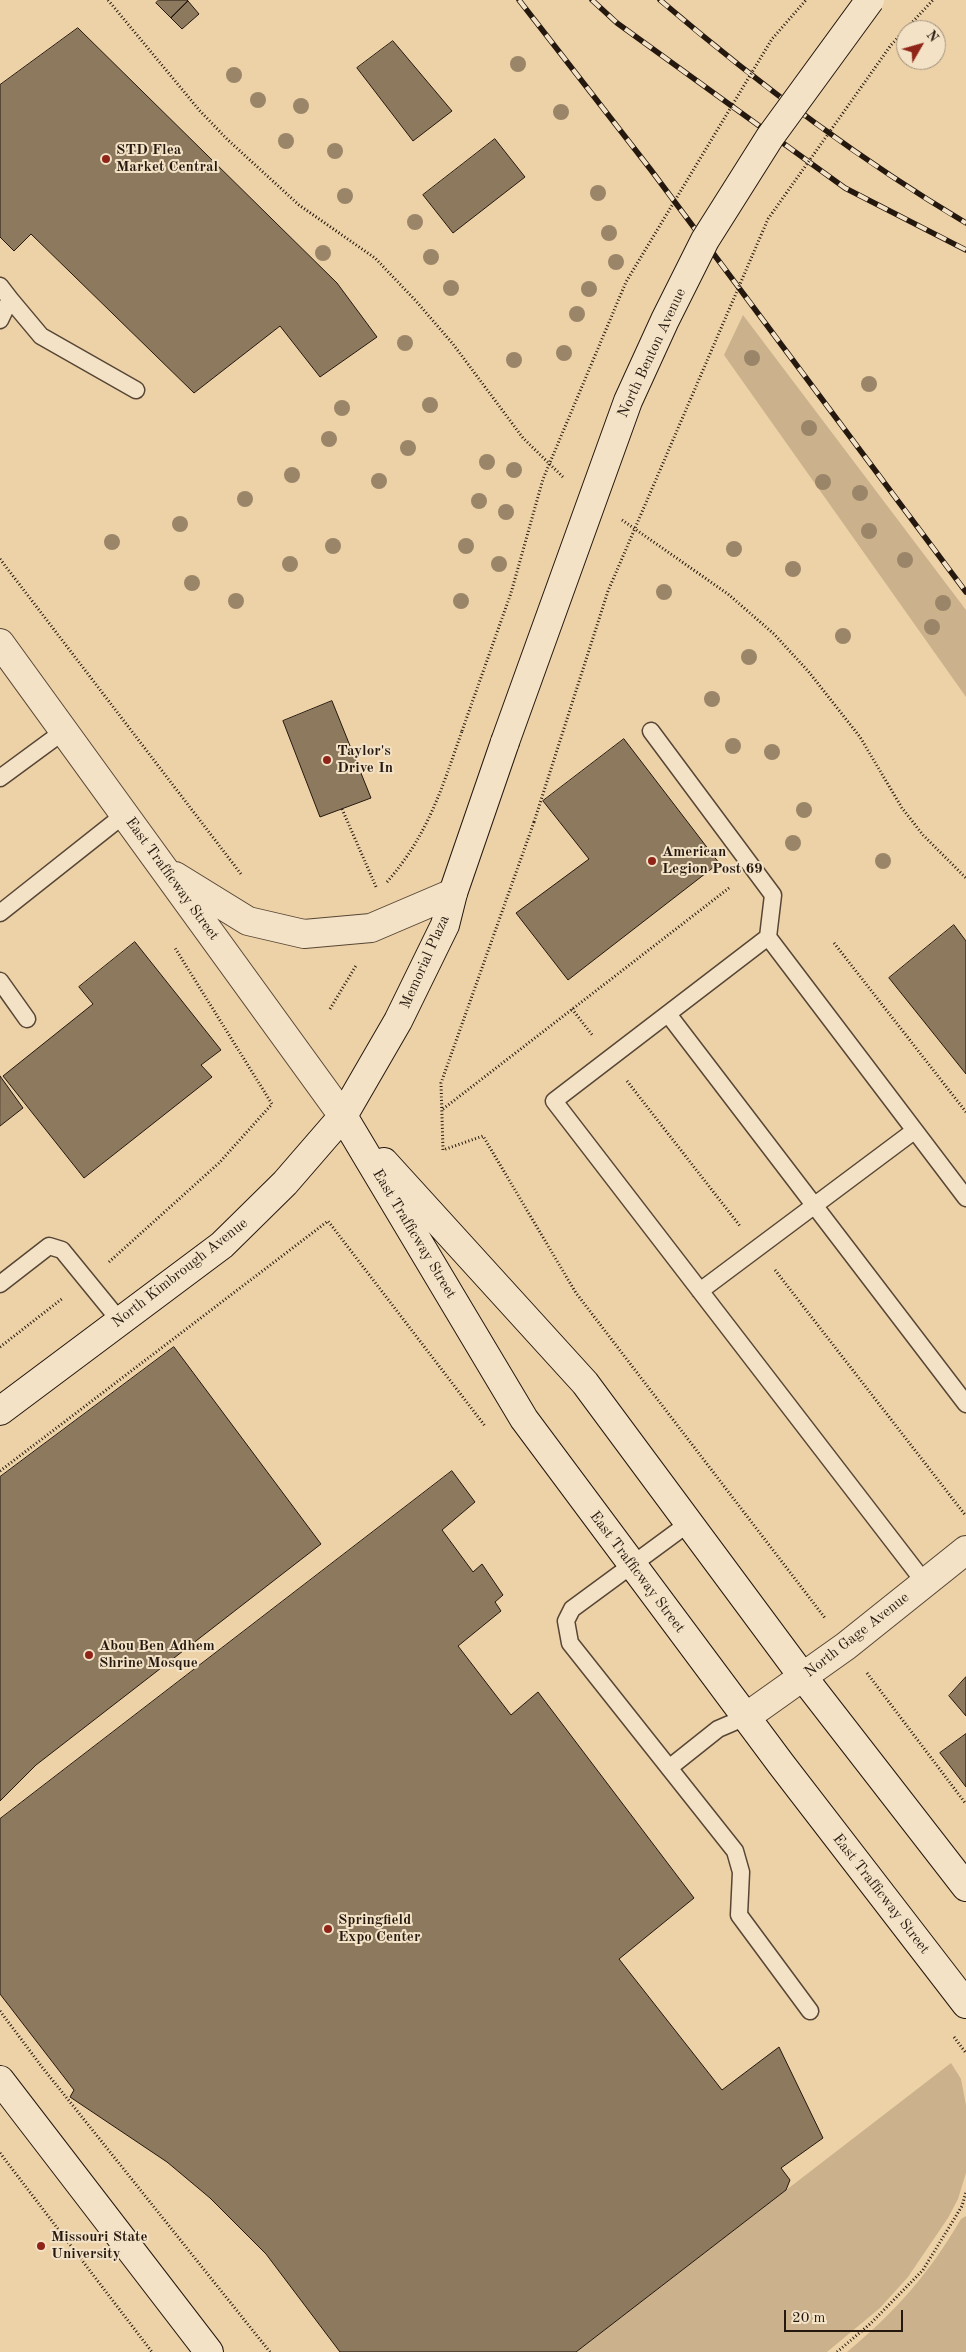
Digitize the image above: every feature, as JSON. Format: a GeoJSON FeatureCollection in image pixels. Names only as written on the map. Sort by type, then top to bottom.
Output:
{"type":"FeatureCollection","features":[{"type":"Feature","properties":{"kind":"main road","name":"North Benton Avenue"},"geometry":{"type":"LineString","coordinates":[[505,742],[628,401],[665,320],[705,240],[770,137],[870,0]]}},
{"type":"Feature","properties":{"kind":"main road","name":"East Trafficway Street"},"geometry":{"type":"LineString","coordinates":[[4,655],[64,731],[343,1116],[524,1419],[746,1717],[966,2004]]}},
{"type":"Feature","properties":{"kind":"main road","name":"Memorial Plaza"},"geometry":{"type":"LineString","coordinates":[[343,1116],[423,974],[445,925],[453,893],[505,742]]}},
{"type":"Feature","properties":{"kind":"main road"},"geometry":{"type":"LineString","coordinates":[[164,868],[248,921],[304,934],[371,928],[453,893]]}},
{"type":"Feature","properties":{"kind":"main road","name":"East Trafficway Street"},"geometry":{"type":"LineString","coordinates":[[343,1116],[585,1383],[803,1677],[966,1887]]}},
{"type":"Feature","properties":{"kind":"main road","name":"North Kimbrough Avenue"},"geometry":{"type":"LineString","coordinates":[[0,1411],[235,1233],[285,1183],[343,1116]]}},
{"type":"Feature","properties":{"kind":"main road","name":"North Gage Avenue"},"geometry":{"type":"LineString","coordinates":[[746,1717],[846,1646],[966,1550]]}},
{"type":"Feature","properties":{"kind":"main road"},"geometry":{"type":"LineString","coordinates":[[0,2080],[209,2352]]}},
{"type":"Feature","properties":{"kind":"lane"},"geometry":{"type":"LineString","coordinates":[[0,286],[41,336],[136,390]]}},
{"type":"Feature","properties":{"kind":"lane"},"geometry":{"type":"LineString","coordinates":[[0,320],[10,299]]}},
{"type":"Feature","properties":{"kind":"lane"},"geometry":{"type":"LineString","coordinates":[[0,778],[64,731]]}},
{"type":"Feature","properties":{"kind":"lane"},"geometry":{"type":"LineString","coordinates":[[651,731],[773,895],[768,937],[966,1198]]}},
{"type":"Feature","properties":{"kind":"lane"},"geometry":{"type":"LineString","coordinates":[[0,913],[125,814]]}},
{"type":"Feature","properties":{"kind":"lane"},"geometry":{"type":"LineString","coordinates":[[768,937],[554,1101],[925,1583]]}},
{"type":"Feature","properties":{"kind":"lane"},"geometry":{"type":"LineString","coordinates":[[0,981],[27,1019]]}},
{"type":"Feature","properties":{"kind":"lane"},"geometry":{"type":"LineString","coordinates":[[668,1014],[966,1404]]}},
{"type":"Feature","properties":{"kind":"lane"},"geometry":{"type":"LineString","coordinates":[[700,1291],[914,1131]]}},
{"type":"Feature","properties":{"kind":"lane"},"geometry":{"type":"LineString","coordinates":[[0,1284],[48,1246],[62,1250],[120,1321]]}},
{"type":"Feature","properties":{"kind":"lane"},"geometry":{"type":"LineString","coordinates":[[689,1523],[572,1609],[566,1621],[570,1643],[735,1851],[741,1872],[739,1916],[810,2011]]}},
{"type":"Feature","properties":{"kind":"lane"},"geometry":{"type":"LineString","coordinates":[[669,1768],[718,1729],[746,1717]]}},
{"type":"Feature","properties":{"kind":"path"},"geometry":{"type":"LineString","coordinates":[[108,0],[200,111],[228,140],[299,205],[375,258],[453,344],[523,438],[566,480]]}},
{"type":"Feature","properties":{"kind":"path"},"geometry":{"type":"LineString","coordinates":[[933,0],[891,45],[768,219],[608,591],[534,822],[441,1083],[443,1150],[483,1136],[576,1293],[966,1804]]}},
{"type":"Feature","properties":{"kind":"path"},"geometry":{"type":"LineString","coordinates":[[620,518],[728,594],[774,634],[808,671],[860,737],[902,808],[923,835],[966,878]]}},
{"type":"Feature","properties":{"kind":"path"},"geometry":{"type":"LineString","coordinates":[[0,559],[242,876]]}},
{"type":"Feature","properties":{"kind":"path"},"geometry":{"type":"LineString","coordinates":[[370,895],[378,892],[406,859],[431,817],[462,731]]}},
{"type":"Feature","properties":{"kind":"path"},"geometry":{"type":"LineString","coordinates":[[342,809],[378,892]]}},
{"type":"Feature","properties":{"kind":"path"},"geometry":{"type":"LineString","coordinates":[[442,1109],[729,888]]}},
{"type":"Feature","properties":{"kind":"path"},"geometry":{"type":"LineString","coordinates":[[834,944],[966,1112]]}},
{"type":"Feature","properties":{"kind":"path"},"geometry":{"type":"LineString","coordinates":[[330,1009],[361,957]]}},
{"type":"Feature","properties":{"kind":"path"},"geometry":{"type":"LineString","coordinates":[[0,1347],[131,1243],[219,1163],[272,1104]]}},
{"type":"Feature","properties":{"kind":"path"},"geometry":{"type":"LineString","coordinates":[[0,1471],[328,1221]]}},
{"type":"Feature","properties":{"kind":"path"},"geometry":{"type":"LineString","coordinates":[[0,2011],[42,2067],[270,2352]]}},
{"type":"Feature","properties":{"kind":"path"},"geometry":{"type":"LineString","coordinates":[[0,2153],[152,2352]]}},
{"type":"Feature","properties":{"kind":"path"},"geometry":{"type":"LineString","coordinates":[[837,2352],[870,2324],[923,2270],[964,2206],[966,2192]]}},
{"type":"Feature","properties":{"kind":"shaded area"},"geometry":{"type":"Polygon","coordinates":[[[743,315],[966,610],[966,697],[724,355],[743,315]]]}},
{"type":"Feature","properties":{"kind":"shaded area"},"geometry":{"type":"Polygon","coordinates":[[[951,2063],[961,2079],[966,2105],[966,2173],[958,2199],[948,2218],[908,2277],[880,2308],[827,2352],[576,2352],[951,2063]]]}},
{"type":"Feature","properties":{"kind":"shaded area"},"geometry":{"type":"Polygon","coordinates":[[[966,2216],[966,2352],[847,2352],[896,2306],[924,2275],[961,2219],[966,2216]]]}},
{"type":"Feature","properties":{"kind":"building"},"geometry":{"type":"Polygon","coordinates":[[[159,0],[188,1],[171,18],[156,3],[159,0]]]}},
{"type":"Feature","properties":{"kind":"building"},"geometry":{"type":"Polygon","coordinates":[[[188,1],[199,14],[182,29],[171,18],[188,1]]]}},
{"type":"Feature","properties":{"kind":"building","name":"STD Flea Market Central"},"geometry":{"type":"Polygon","coordinates":[[[78,28],[337,283],[377,337],[320,377],[280,326],[194,393],[31,234],[14,251],[0,237],[0,85],[78,28]]]}},
{"type":"Feature","properties":{"kind":"building"},"geometry":{"type":"Polygon","coordinates":[[[393,41],[452,111],[413,141],[357,68],[393,41]]]}},
{"type":"Feature","properties":{"kind":"building"},"geometry":{"type":"Polygon","coordinates":[[[495,139],[525,177],[453,233],[423,195],[495,139]]]}},
{"type":"Feature","properties":{"kind":"building","name":"Taylor's Drive In"},"geometry":{"type":"Polygon","coordinates":[[[332,701],[371,798],[320,817],[283,721],[332,701]]]}},
{"type":"Feature","properties":{"kind":"building","name":"American Legion Post 69"},"geometry":{"type":"Polygon","coordinates":[[[624,739],[719,863],[568,980],[516,913],[589,859],[543,801],[624,739]]]}},
{"type":"Feature","properties":{"kind":"building"},"geometry":{"type":"Polygon","coordinates":[[[954,925],[966,941],[966,1074],[889,978],[954,925]]]}},
{"type":"Feature","properties":{"kind":"building"},"geometry":{"type":"Polygon","coordinates":[[[135,942],[221,1050],[201,1065],[212,1077],[84,1178],[3,1076],[93,1004],[79,987],[135,942]]]}},
{"type":"Feature","properties":{"kind":"building"},"geometry":{"type":"Polygon","coordinates":[[[0,1076],[23,1108],[0,1126],[0,1076]]]}},
{"type":"Feature","properties":{"kind":"building","name":"Abou Ben Adhem Shrine Mosque"},"geometry":{"type":"Polygon","coordinates":[[[174,1347],[321,1544],[36,1765],[0,1801],[0,1477],[174,1347]]]}},
{"type":"Feature","properties":{"kind":"building","name":"Springfield Expo Center"},"geometry":{"type":"Polygon","coordinates":[[[452,1471],[475,1502],[442,1530],[473,1572],[482,1564],[503,1595],[495,1602],[501,1611],[458,1646],[511,1715],[538,1692],[694,1898],[619,1959],[722,2090],[779,2047],[823,2138],[781,2168],[790,2180],[786,2190],[576,2352],[340,2352],[266,2254],[210,2198],[167,2162],[70,2097],[74,2090],[0,1994],[0,1819],[452,1471]]]}},
{"type":"Feature","properties":{"kind":"building"},"geometry":{"type":"Polygon","coordinates":[[[966,1677],[966,1716],[949,1696],[966,1677]]]}},
{"type":"Feature","properties":{"kind":"building"},"geometry":{"type":"Polygon","coordinates":[[[966,1734],[966,1787],[940,1753],[966,1734]]]}},
{"type":"Feature","properties":{"kind":"railway"},"geometry":{"type":"LineString","coordinates":[[519,0],[651,170],[966,592]]}},
{"type":"Feature","properties":{"kind":"railway"},"geometry":{"type":"LineString","coordinates":[[592,0],[617,23],[845,188],[966,250]]}},
{"type":"Feature","properties":{"kind":"railway"},"geometry":{"type":"LineString","coordinates":[[660,0],[808,118],[925,198],[966,223]]}},
{"type":"Feature","properties":{"kind":"place","name":"STD Flea Market Central"},"geometry":{"type":"Point","coordinates":[106,159]}},
{"type":"Feature","properties":{"kind":"place","name":"Taylor's Drive In"},"geometry":{"type":"Point","coordinates":[327,760]}},
{"type":"Feature","properties":{"kind":"place","name":"American Legion Post 69"},"geometry":{"type":"Point","coordinates":[652,861]}},
{"type":"Feature","properties":{"kind":"place","name":"Abou Ben Adhem Shrine Mosque"},"geometry":{"type":"Point","coordinates":[89,1655]}},
{"type":"Feature","properties":{"kind":"place","name":"Springfield Expo Center"},"geometry":{"type":"Point","coordinates":[328,1929]}},
{"type":"Feature","properties":{"kind":"place","name":"Missouri State University"},"geometry":{"type":"Point","coordinates":[41,2246]}}]}
